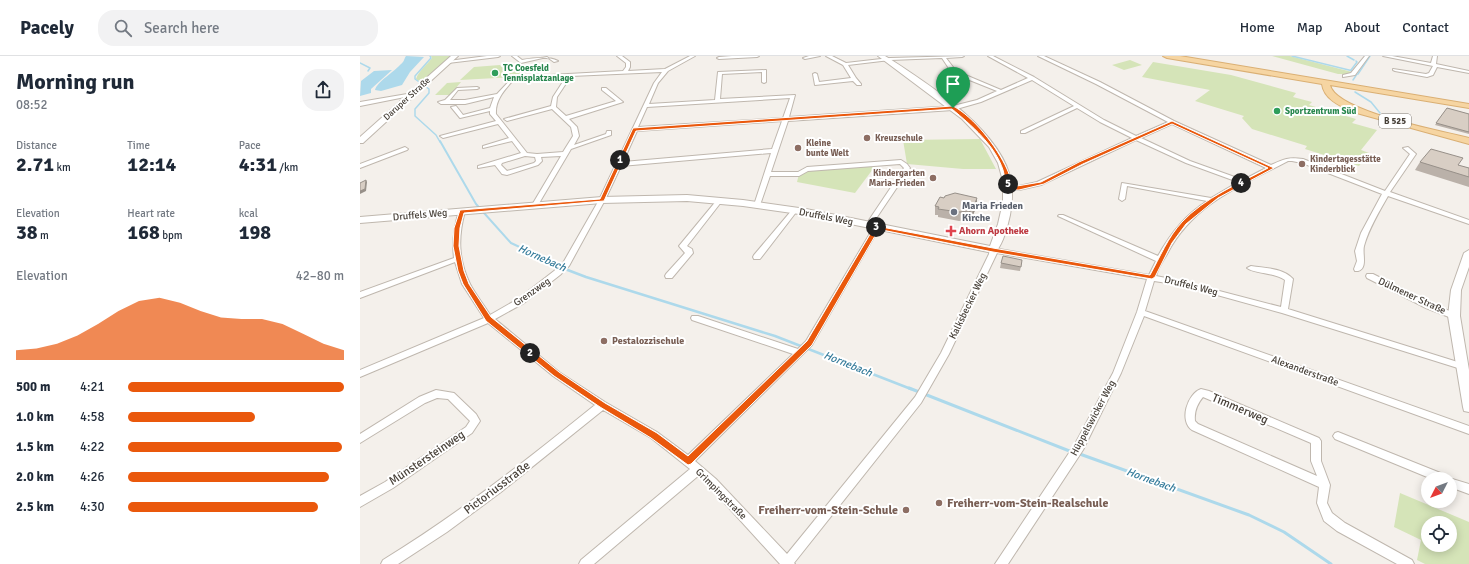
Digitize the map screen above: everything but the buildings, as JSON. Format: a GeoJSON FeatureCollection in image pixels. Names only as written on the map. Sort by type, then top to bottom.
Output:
{"type":"FeatureCollection","features":[{"type":"Feature","properties":{"kind":"main road"},"geometry":{"type":"LineString","coordinates":[[1167,56],[1292,77],[1326,86],[1469,106]]}},
{"type":"Feature","properties":{"kind":"main road","name":"B 525"},"geometry":{"type":"LineString","coordinates":[[1326,86],[1336,99],[1357,110],[1469,141]]}},
{"type":"Feature","properties":{"kind":"street","name":"Daruper Straße"},"geometry":{"type":"LineString","coordinates":[[360,141],[455,56]]}},
{"type":"Feature","properties":{"kind":"street"},"geometry":{"type":"LineString","coordinates":[[448,62],[498,56]]}},
{"type":"Feature","properties":{"kind":"street"},"geometry":{"type":"LineString","coordinates":[[514,56],[521,62],[547,56],[556,61]]}},
{"type":"Feature","properties":{"kind":"street"},"geometry":{"type":"LineString","coordinates":[[619,56],[628,63],[628,68],[625,72]]}},
{"type":"Feature","properties":{"kind":"street"},"geometry":{"type":"LineString","coordinates":[[525,154],[498,122],[492,109],[497,95],[513,78],[666,70],[692,56]]}},
{"type":"Feature","properties":{"kind":"street"},"geometry":{"type":"LineString","coordinates":[[719,58],[757,56]]}},
{"type":"Feature","properties":{"kind":"street"},"geometry":{"type":"LineString","coordinates":[[804,58],[818,56]]}},
{"type":"Feature","properties":{"kind":"street"},"geometry":{"type":"LineString","coordinates":[[828,56],[845,64],[854,79],[859,84]]}},
{"type":"Feature","properties":{"kind":"street"},"geometry":{"type":"LineString","coordinates":[[944,56],[950,68],[954,72],[1000,91]]}},
{"type":"Feature","properties":{"kind":"street"},"geometry":{"type":"LineString","coordinates":[[845,64],[884,58],[962,56]]}},
{"type":"Feature","properties":{"kind":"street"},"geometry":{"type":"LineString","coordinates":[[990,56],[1032,78],[1077,106],[1136,138],[1188,162],[1243,182]]}},
{"type":"Feature","properties":{"kind":"street"},"geometry":{"type":"LineString","coordinates":[[1040,56],[1098,83],[1172,122],[1272,168]]}},
{"type":"Feature","properties":{"kind":"street"},"geometry":{"type":"LineString","coordinates":[[1345,76],[1354,74],[1367,56]]}},
{"type":"Feature","properties":{"kind":"street"},"geometry":{"type":"LineString","coordinates":[[1385,56],[1469,72]]}},
{"type":"Feature","properties":{"kind":"street"},"geometry":{"type":"LineString","coordinates":[[1395,70],[1427,76],[1431,74],[1435,66],[1433,64],[1435,56]]}},
{"type":"Feature","properties":{"kind":"street"},"geometry":{"type":"LineString","coordinates":[[735,72],[739,57]]}},
{"type":"Feature","properties":{"kind":"street","name":"Kalksbecker Weg"},"geometry":{"type":"LineString","coordinates":[[787,564],[918,400],[925,389],[966,311],[993,254],[1008,206],[1009,189],[1005,170],[991,145],[976,128],[953,108],[884,58]]}},
{"type":"Feature","properties":{"kind":"street","name":"Grenzweg"},"geometry":{"type":"LineString","coordinates":[[360,374],[489,319],[521,301],[557,273],[566,264],[602,200],[656,83],[666,70]]}},
{"type":"Feature","properties":{"kind":"street"},"geometry":{"type":"LineString","coordinates":[[717,100],[720,73],[764,71],[764,82]]}},
{"type":"Feature","properties":{"kind":"street"},"geometry":{"type":"LineString","coordinates":[[815,74],[817,84],[854,79]]}},
{"type":"Feature","properties":{"kind":"street"},"geometry":{"type":"LineString","coordinates":[[553,107],[554,97],[569,76]]}},
{"type":"Feature","properties":{"kind":"street"},"geometry":{"type":"LineString","coordinates":[[635,129],[953,108],[979,101],[1032,78]]}},
{"type":"Feature","properties":{"kind":"street"},"geometry":{"type":"LineString","coordinates":[[477,88],[457,89],[444,102],[465,102],[497,95]]}},
{"type":"Feature","properties":{"kind":"street"},"geometry":{"type":"LineString","coordinates":[[566,118],[620,102],[604,89]]}},
{"type":"Feature","properties":{"kind":"street"},"geometry":{"type":"LineString","coordinates":[[360,104],[413,94]]}},
{"type":"Feature","properties":{"kind":"street"},"geometry":{"type":"LineString","coordinates":[[645,106],[793,96],[757,205]]}},
{"type":"Feature","properties":{"kind":"street"},"geometry":{"type":"LineString","coordinates":[[1023,132],[1077,106]]}},
{"type":"Feature","properties":{"kind":"street"},"geometry":{"type":"LineString","coordinates":[[454,107],[462,117],[492,109]]}},
{"type":"Feature","properties":{"kind":"street"},"geometry":{"type":"LineString","coordinates":[[535,205],[576,136],[574,127],[553,107]]}},
{"type":"Feature","properties":{"kind":"street"},"geometry":{"type":"LineString","coordinates":[[507,119],[553,107]]}},
{"type":"Feature","properties":{"kind":"street"},"geometry":{"type":"LineString","coordinates":[[443,136],[498,122]]}},
{"type":"Feature","properties":{"kind":"street"},"geometry":{"type":"LineString","coordinates":[[1009,189],[1043,183],[1081,163],[1172,122]]}},
{"type":"Feature","properties":{"kind":"street"},"geometry":{"type":"LineString","coordinates":[[569,148],[608,135],[609,132]]}},
{"type":"Feature","properties":{"kind":"street"},"geometry":{"type":"LineString","coordinates":[[485,147],[513,139]]}},
{"type":"Feature","properties":{"kind":"street"},"geometry":{"type":"LineString","coordinates":[[1358,268],[1362,261],[1359,251],[1364,233],[1386,194],[1414,154],[1406,148]]}},
{"type":"Feature","properties":{"kind":"street"},"geometry":{"type":"LineString","coordinates":[[360,166],[405,150]]}},
{"type":"Feature","properties":{"kind":"street"},"geometry":{"type":"LineString","coordinates":[[619,164],[775,151]]}},
{"type":"Feature","properties":{"kind":"street"},"geometry":{"type":"LineString","coordinates":[[480,167],[525,154],[537,156],[565,154]]}},
{"type":"Feature","properties":{"kind":"street"},"geometry":{"type":"LineString","coordinates":[[500,162],[498,165],[504,173],[507,173],[538,163],[537,156]]}},
{"type":"Feature","properties":{"kind":"street","name":"Hüppelswicker Weg"},"geometry":{"type":"LineString","coordinates":[[1001,564],[1079,446],[1117,373],[1142,312],[1152,277],[1160,260],[1184,223],[1213,200],[1243,182],[1292,159],[1303,161],[1386,194],[1469,222]]}},
{"type":"Feature","properties":{"kind":"street"},"geometry":{"type":"LineString","coordinates":[[688,461],[809,343],[872,236],[875,230],[870,223],[906,168],[906,165],[901,162],[807,169],[799,174],[767,174]]}},
{"type":"Feature","properties":{"kind":"street"},"geometry":{"type":"LineString","coordinates":[[1122,199],[1124,184],[1213,200]]}},
{"type":"Feature","properties":{"kind":"street","name":"Druffels Weg"},"geometry":{"type":"LineString","coordinates":[[360,220],[602,200],[661,198],[719,200],[757,205],[993,250],[1181,283],[1284,311],[1461,366]]}},
{"type":"Feature","properties":{"kind":"street"},"geometry":{"type":"LineString","coordinates":[[669,276],[689,253],[689,251],[683,246],[719,200]]}},
{"type":"Feature","properties":{"kind":"street","name":"Grimpingstraße"},"geometry":{"type":"LineString","coordinates":[[467,211],[457,228],[456,246],[458,259],[466,284],[489,319],[556,374],[602,405],[654,435],[688,461],[712,482],[787,564]]}},
{"type":"Feature","properties":{"kind":"street"},"geometry":{"type":"LineString","coordinates":[[758,257],[794,211]]}},
{"type":"Feature","properties":{"kind":"street"},"geometry":{"type":"LineString","coordinates":[[1061,216],[1160,260]]}},
{"type":"Feature","properties":{"kind":"street","name":"Dülmener Straße"},"geometry":{"type":"LineString","coordinates":[[1469,253],[1456,290],[1454,316],[1469,408]]}},
{"type":"Feature","properties":{"kind":"street"},"geometry":{"type":"LineString","coordinates":[[360,295],[458,259]]}},
{"type":"Feature","properties":{"kind":"street"},"geometry":{"type":"LineString","coordinates":[[1251,268],[1283,275],[1289,279],[1284,311]]}},
{"type":"Feature","properties":{"kind":"street","name":"Dülmener Straße"},"geometry":{"type":"LineString","coordinates":[[1370,276],[1429,306],[1454,316]]}},
{"type":"Feature","properties":{"kind":"street","name":"Alexanderstraße"},"geometry":{"type":"LineString","coordinates":[[1142,312],[1469,430]]}},
{"type":"Feature","properties":{"kind":"street"},"geometry":{"type":"LineString","coordinates":[[695,318],[800,353]]}},
{"type":"Feature","properties":{"kind":"street","name":"Timmerweg"},"geometry":{"type":"LineString","coordinates":[[1325,485],[1195,427],[1189,420],[1197,396],[1201,393],[1206,394],[1316,441],[1316,461],[1325,485],[1322,503],[1328,517],[1341,527],[1408,564]]}},
{"type":"Feature","properties":{"kind":"street","name":"Münstersteinweg"},"geometry":{"type":"LineString","coordinates":[[360,439],[422,400],[436,394],[451,396],[473,417],[475,421],[469,430],[389,485],[360,502]]}},
{"type":"Feature","properties":{"kind":"street","name":"Pictoriusstraße"},"geometry":{"type":"LineString","coordinates":[[387,564],[440,531],[492,493],[602,405]]}},
{"type":"Feature","properties":{"kind":"street"},"geometry":{"type":"LineString","coordinates":[[1338,436],[1427,472]]}},
{"type":"Feature","properties":{"kind":"street"},"geometry":{"type":"LineString","coordinates":[[585,564],[697,470]]}},
{"type":"Feature","properties":{"kind":"street"},"geometry":{"type":"LineString","coordinates":[[1457,485],[1469,489]]}},
{"type":"Feature","properties":{"kind":"green space"},"geometry":{"type":"Polygon","coordinates":[[[431,56],[451,56],[422,83],[416,79],[417,76],[432,58],[431,56]]]}},
{"type":"Feature","properties":{"kind":"green space"},"geometry":{"type":"Polygon","coordinates":[[[1272,56],[1290,56],[1352,72],[1351,74],[1338,74],[1272,56]]]}},
{"type":"Feature","properties":{"kind":"green space"},"geometry":{"type":"Polygon","coordinates":[[[1130,60],[1142,65],[1124,70],[1112,65],[1130,60]]]}},
{"type":"Feature","properties":{"kind":"green space","name":"Sportzentrum Süd"},"geometry":{"type":"Polygon","coordinates":[[[1153,62],[1231,75],[1296,93],[1293,97],[1312,102],[1309,105],[1356,119],[1352,123],[1377,130],[1361,150],[1369,153],[1359,166],[1305,149],[1307,146],[1252,129],[1242,118],[1244,116],[1195,101],[1210,90],[1142,77],[1153,62]]]}},
{"type":"Feature","properties":{"kind":"green space","name":"TC Coesfeld Tennisplatzanlage"},"geometry":{"type":"Polygon","coordinates":[[[500,65],[503,68],[525,68],[517,77],[460,80],[474,67],[500,65]]]}},
{"type":"Feature","properties":{"kind":"green space"},"geometry":{"type":"Polygon","coordinates":[[[461,82],[450,95],[435,95],[447,83],[461,82]]]}},
{"type":"Feature","properties":{"kind":"green space"},"geometry":{"type":"Polygon","coordinates":[[[980,139],[996,169],[963,169],[907,164],[903,140],[980,139]]]}},
{"type":"Feature","properties":{"kind":"green space"},"geometry":{"type":"Polygon","coordinates":[[[876,165],[855,193],[797,182],[799,174],[807,170],[876,165]]]}},
{"type":"Feature","properties":{"kind":"green space"},"geometry":{"type":"Polygon","coordinates":[[[1400,493],[1421,502],[1421,508],[1436,508],[1455,516],[1421,516],[1421,540],[1394,527],[1400,493]]]}},
{"type":"Feature","properties":{"kind":"green space"},"geometry":{"type":"Polygon","coordinates":[[[1457,517],[1469,522],[1469,564],[1425,564],[1417,560],[1421,540],[1421,552],[1457,552],[1457,517]]]}},
{"type":"Feature","properties":{"kind":"water"},"geometry":{"type":"Polygon","coordinates":[[[406,56],[424,57],[410,72],[402,85],[381,91],[375,90],[383,80],[402,63],[406,56]]]}},
{"type":"Feature","properties":{"kind":"water"},"geometry":{"type":"Polygon","coordinates":[[[392,70],[371,89],[371,93],[360,96],[361,81],[374,71],[392,70]]]}},
{"type":"Feature","properties":{"kind":"waterway","name":"Hornebach"},"geometry":{"type":"LineString","coordinates":[[430,56],[431,58],[415,76],[415,79],[429,89],[429,93],[415,109],[415,116],[436,135],[440,142]]}},
{"type":"Feature","properties":{"kind":"waterway"},"geometry":{"type":"LineString","coordinates":[[1292,56],[1353,71]]}},
{"type":"Feature","properties":{"kind":"waterway"},"geometry":{"type":"LineString","coordinates":[[1347,56],[1354,60]]}},
{"type":"Feature","properties":{"kind":"waterway"},"geometry":{"type":"LineString","coordinates":[[1358,74],[1370,56]]}},
{"type":"Feature","properties":{"kind":"waterway"},"geometry":{"type":"LineString","coordinates":[[1351,70],[1357,62],[1356,61]]}},
{"type":"Feature","properties":{"kind":"waterway"},"geometry":{"type":"LineString","coordinates":[[360,63],[370,68],[368,71]]}},
{"type":"Feature","properties":{"kind":"waterway"},"geometry":{"type":"LineString","coordinates":[[1353,80],[1357,74]]}},
{"type":"Feature","properties":{"kind":"waterway"},"geometry":{"type":"LineString","coordinates":[[1355,92],[1371,102],[1380,113]]}},
{"type":"Feature","properties":{"kind":"waterway","name":"Hornebach"},"geometry":{"type":"LineString","coordinates":[[440,141],[476,204],[511,243],[526,250]]}},
{"type":"Feature","properties":{"kind":"waterway","name":"Hornebach"},"geometry":{"type":"LineString","coordinates":[[524,249],[565,269],[586,277],[775,336],[911,389]]}},
{"type":"Feature","properties":{"kind":"waterway","name":"Hornebach"},"geometry":{"type":"LineString","coordinates":[[909,388],[1072,452]]}},
{"type":"Feature","properties":{"kind":"waterway","name":"Hornebach"},"geometry":{"type":"LineString","coordinates":[[1077,453],[1249,515],[1284,532],[1331,564]]}},
{"type":"Feature","properties":{"kind":"place","name":"TC Coesfeld Tennisplatzanlage"},"geometry":{"type":"Point","coordinates":[495,73]}},
{"type":"Feature","properties":{"kind":"place","name":"Sportzentrum Süd"},"geometry":{"type":"Point","coordinates":[1277,111]}},
{"type":"Feature","properties":{"kind":"place","name":"Kreuzschule"},"geometry":{"type":"Point","coordinates":[867,138]}},
{"type":"Feature","properties":{"kind":"place","name":"Kleine bunte Welt"},"geometry":{"type":"Point","coordinates":[798,148]}},
{"type":"Feature","properties":{"kind":"place","name":"Kindertagesstätte Kinderblick"},"geometry":{"type":"Point","coordinates":[1302,164]}},
{"type":"Feature","properties":{"kind":"place","name":"Kindergarten Maria-Frieden"},"geometry":{"type":"Point","coordinates":[933,178]}},
{"type":"Feature","properties":{"kind":"place","name":"Maria Frieden Kirche"},"geometry":{"type":"Point","coordinates":[954,212]}},
{"type":"Feature","properties":{"kind":"place","name":"Ahorn Apotheke"},"geometry":{"type":"Point","coordinates":[951,231]}},
{"type":"Feature","properties":{"kind":"place","name":"Pestalozzischule"},"geometry":{"type":"Point","coordinates":[604,341]}},
{"type":"Feature","properties":{"kind":"place","name":"Freiherr-vom-Stein-Realschule"},"geometry":{"type":"Point","coordinates":[939,503]}},
{"type":"Feature","properties":{"kind":"place","name":"Freiherr-vom-Stein-Schule"},"geometry":{"type":"Point","coordinates":[906,510]}},
{"type":"Feature","properties":{"kind":"route"},"geometry":{"type":"LineString","coordinates":[[953,108],[976,128],[991,145],[1005,170],[1008,178],[1009,189],[1043,183],[1081,163],[1172,122],[1272,168],[1216,197],[1203,206],[1184,223],[1169,243],[1152,277],[993,250],[873,226],[875,230],[872,236],[809,343],[688,461],[654,435],[602,405],[556,374],[489,319],[466,284],[461,271],[456,246],[457,228],[462,211],[602,200],[635,129],[953,108]]}}]}
